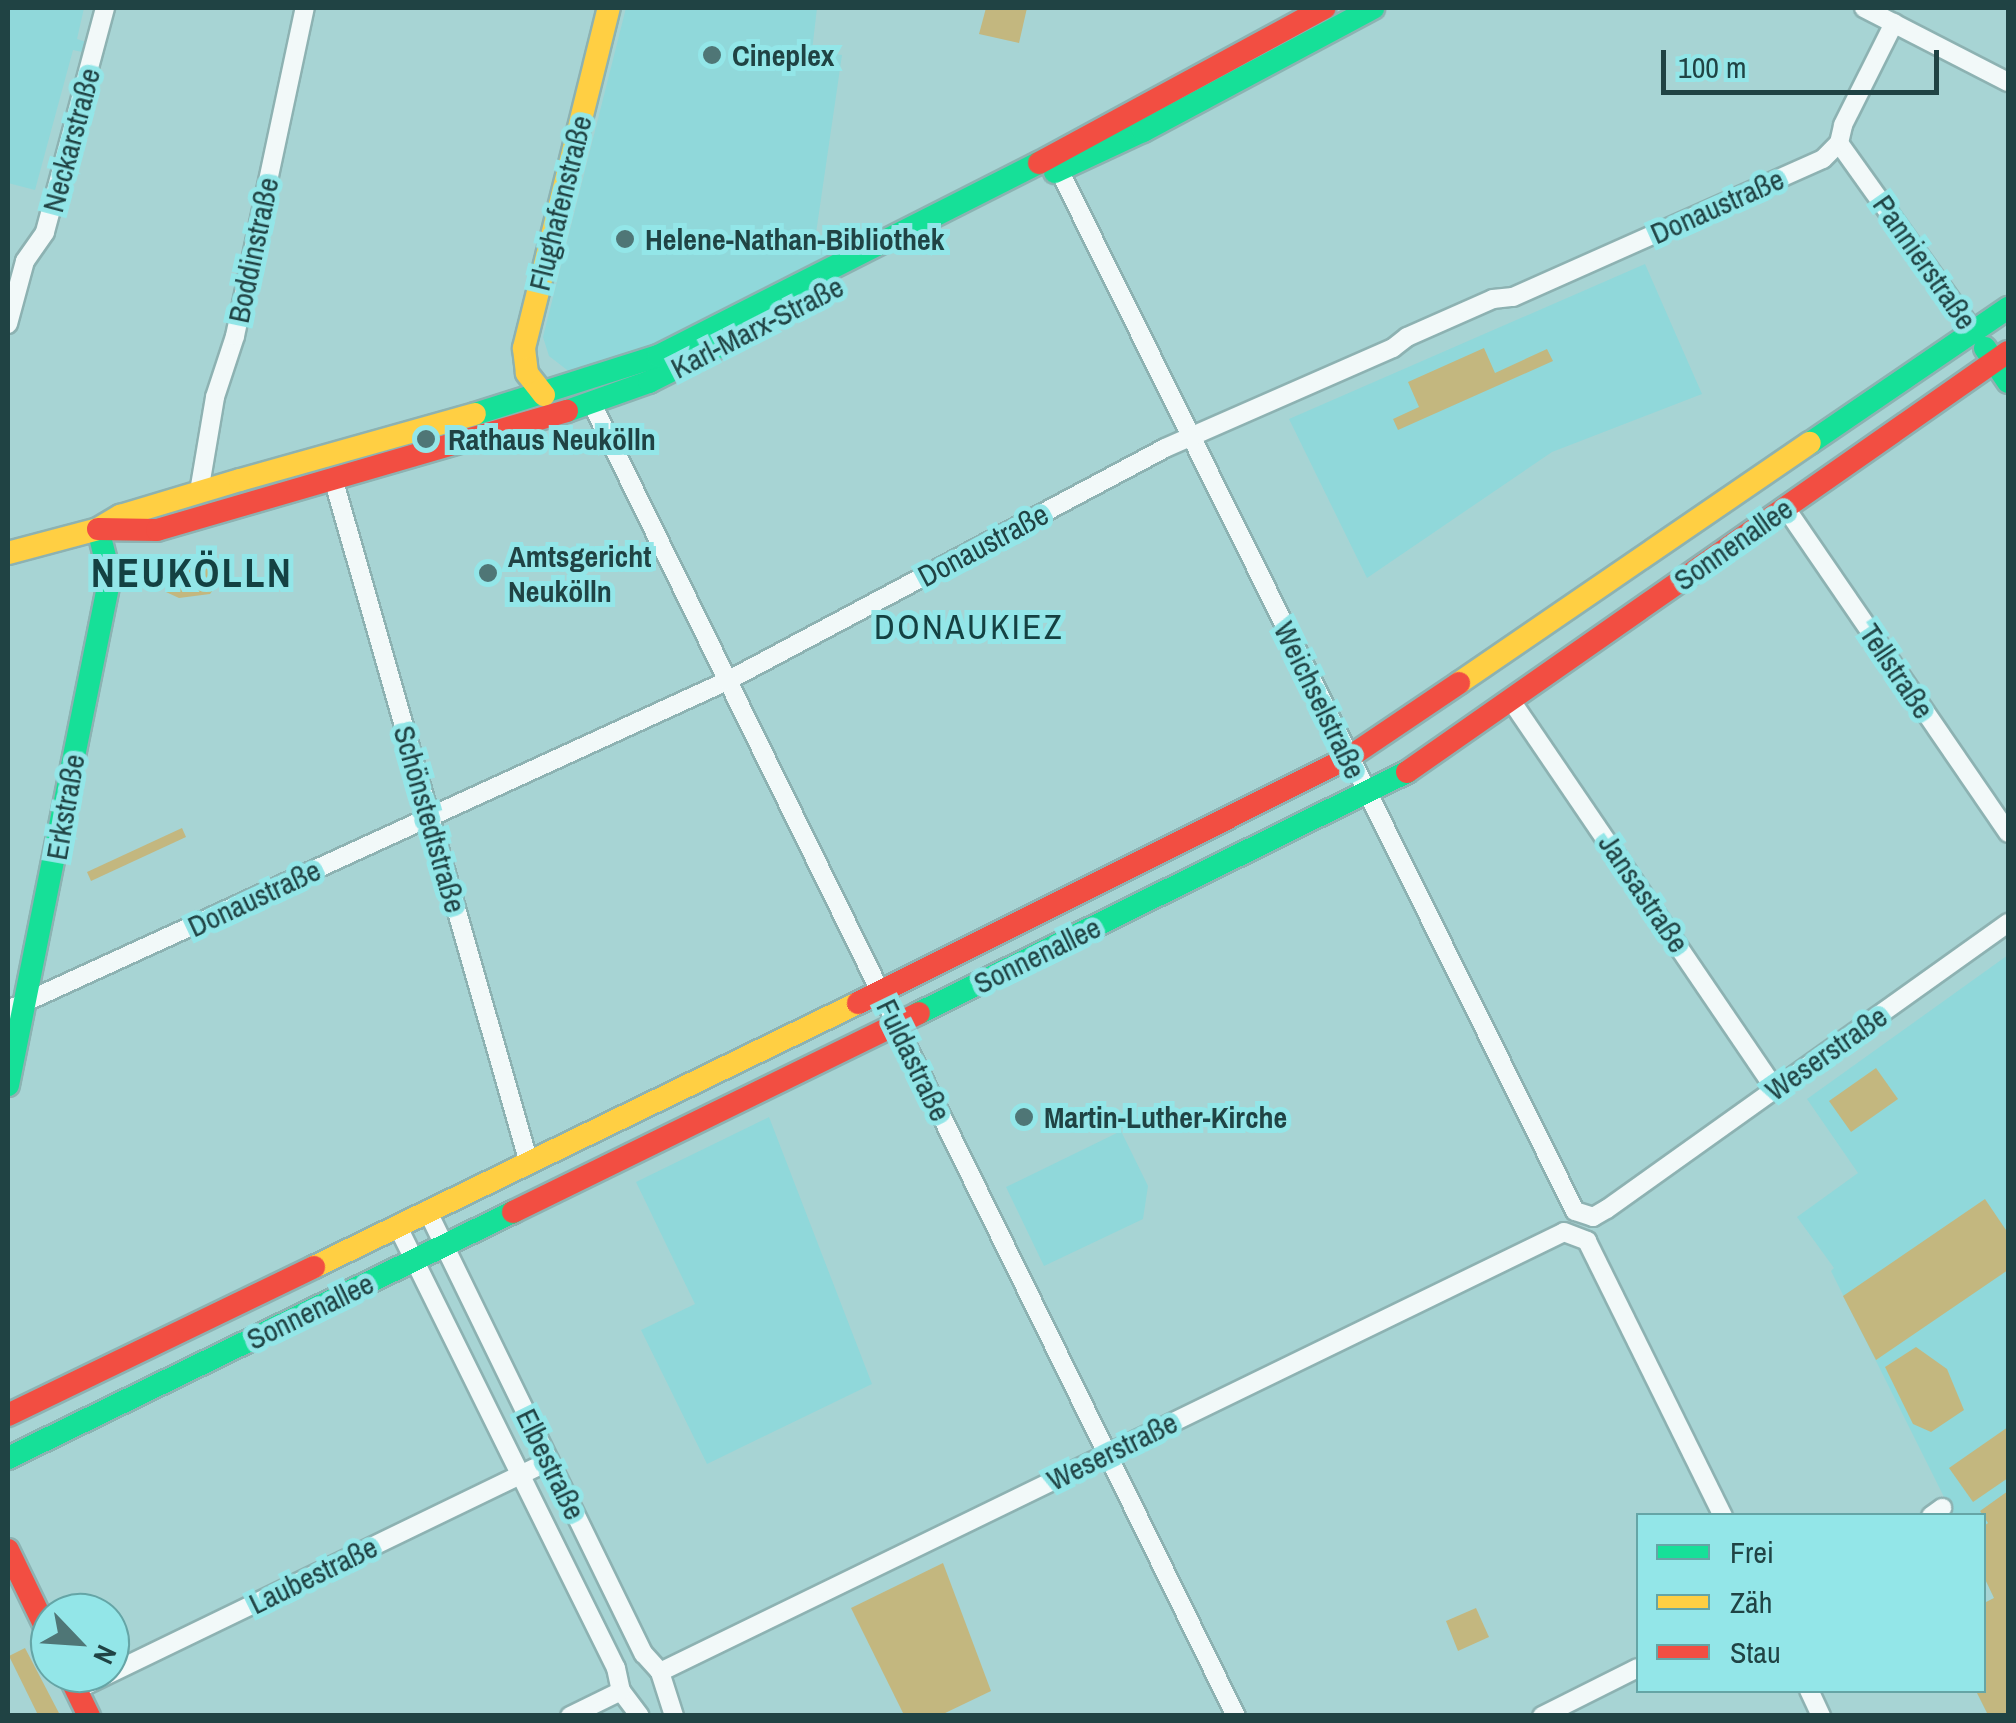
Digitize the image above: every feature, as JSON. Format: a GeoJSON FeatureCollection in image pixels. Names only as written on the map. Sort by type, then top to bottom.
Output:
{"type":"FeatureCollection","features":[{"type":"Feature","properties":{"kind":"main road","name":"Flughafenstraße"},"geometry":{"type":"LineString","coordinates":[[544,394],[527,372],[524,348],[610,8]]}},
{"type":"Feature","properties":{"kind":"main road","name":"Karl-Marx-Straße"},"geometry":{"type":"LineString","coordinates":[[98,529],[157,530],[592,404],[685,364],[1055,163],[1325,8]]}},
{"type":"Feature","properties":{"kind":"main road","name":"Karl-Marx-Straße"},"geometry":{"type":"LineString","coordinates":[[8,553],[98,529],[120,516],[199,492],[544,394],[690,342],[1055,163],[1167,119],[1373,8]]}},
{"type":"Feature","properties":{"kind":"main road","name":"Sonnenallee"},"geometry":{"type":"LineString","coordinates":[[8,1415],[880,992],[1348,758],[2008,308]]}},
{"type":"Feature","properties":{"kind":"main road","name":"Pannierstraße"},"geometry":{"type":"LineString","coordinates":[[1974,332],[2004,365]]}},
{"type":"Feature","properties":{"kind":"main road","name":"Sonnenallee"},"geometry":{"type":"LineString","coordinates":[[8,1458],[1367,794],[1934,406],[2004,365]]}},
{"type":"Feature","properties":{"kind":"main road"},"geometry":{"type":"LineString","coordinates":[[1912,374],[1934,406]]}},
{"type":"Feature","properties":{"kind":"main road"},"geometry":{"type":"LineString","coordinates":[[520,424],[544,394],[592,404]]}},
{"type":"Feature","properties":{"kind":"main road","name":"Erkstraße"},"geometry":{"type":"LineString","coordinates":[[8,1085],[16,1006],[110,578],[98,529]]}},
{"type":"Feature","properties":{"kind":"main road"},"geometry":{"type":"LineString","coordinates":[[8,1550],[30,1596]]}},
{"type":"Feature","properties":{"kind":"main road"},"geometry":{"type":"LineString","coordinates":[[78,1693],[89,1716]]}},
{"type":"Feature","properties":{"kind":"street","name":"Neckarstraße"},"geometry":{"type":"LineString","coordinates":[[8,324],[25,261],[46,232],[106,8]]}},
{"type":"Feature","properties":{"kind":"street","name":"Boddinstraße"},"geometry":{"type":"LineString","coordinates":[[199,492],[215,397],[235,336],[305,8]]}},
{"type":"Feature","properties":{"kind":"street"},"geometry":{"type":"LineString","coordinates":[[1864,8],[2008,82]]}},
{"type":"Feature","properties":{"kind":"street"},"geometry":{"type":"LineString","coordinates":[[1839,143],[1846,118],[1894,23]]}},
{"type":"Feature","properties":{"kind":"street","name":"Pannierstraße"},"geometry":{"type":"LineString","coordinates":[[1839,143],[1974,332]]}},
{"type":"Feature","properties":{"kind":"street","name":"Donaustraße"},"geometry":{"type":"LineString","coordinates":[[16,1006],[728,681],[1190,437],[1393,348],[1407,336],[1493,299],[1513,296],[1808,166],[1839,143]]}},
{"type":"Feature","properties":{"kind":"street","name":"Weichselstraße"},"geometry":{"type":"LineString","coordinates":[[1055,163],[1570,1206],[1593,1217]]}},
{"type":"Feature","properties":{"kind":"street","name":"Fuldastraße"},"geometry":{"type":"LineString","coordinates":[[592,404],[1236,1716]]}},
{"type":"Feature","properties":{"kind":"street","name":"Schönstedtstraße"},"geometry":{"type":"LineString","coordinates":[[334,478],[528,1160]]}},
{"type":"Feature","properties":{"kind":"street","name":"Tellstraße"},"geometry":{"type":"LineString","coordinates":[[1785,507],[2008,834]]}},
{"type":"Feature","properties":{"kind":"street","name":"Jansastraße"},"geometry":{"type":"LineString","coordinates":[[1510,699],[1775,1089]]}},
{"type":"Feature","properties":{"kind":"street","name":"Weserstraße"},"geometry":{"type":"LineString","coordinates":[[1593,1217],[2008,923]]}},
{"type":"Feature","properties":{"kind":"street","name":"Elbestraße"},"geometry":{"type":"LineString","coordinates":[[427,1210],[644,1654],[660,1672],[674,1716]]}},
{"type":"Feature","properties":{"kind":"street","name":"Elbestraße"},"geometry":{"type":"LineString","coordinates":[[397,1224],[616,1668],[621,1691],[640,1716]]}},
{"type":"Feature","properties":{"kind":"street","name":"Weserstraße"},"geometry":{"type":"LineString","coordinates":[[660,1672],[1564,1232],[1587,1241],[1721,1513]]}},
{"type":"Feature","properties":{"kind":"street","name":"Laubestraße"},"geometry":{"type":"LineString","coordinates":[[130,1655],[549,1460]]}},
{"type":"Feature","properties":{"kind":"street"},"geometry":{"type":"LineString","coordinates":[[1542,1716],[1636,1669]]}},
{"type":"Feature","properties":{"kind":"street"},"geometry":{"type":"LineString","coordinates":[[570,1716],[621,1691]]}},
{"type":"Feature","properties":{"kind":"street"},"geometry":{"type":"LineString","coordinates":[[1810,1693],[1821,1716]]}},
{"type":"Feature","properties":{"kind":"shaded area"},"geometry":{"type":"Polygon","coordinates":[[[8,8],[84,8],[77,39],[89,43],[87,53],[73,50],[35,190],[8,183],[8,8]]]}},
{"type":"Feature","properties":{"kind":"shaded area"},"geometry":{"type":"Polygon","coordinates":[[[626,8],[817,8],[812,51],[842,55],[815,240],[829,259],[648,348],[571,373],[549,356],[543,337],[626,8]]]}},
{"type":"Feature","properties":{"kind":"shaded area"},"geometry":{"type":"Polygon","coordinates":[[[986,8],[1027,8],[1019,43],[979,34],[986,8]]]}},
{"type":"Feature","properties":{"kind":"shaded area"},"geometry":{"type":"Polygon","coordinates":[[[1645,264],[1702,394],[1552,452],[1367,578],[1289,419],[1645,264]]]}},
{"type":"Feature","properties":{"kind":"shaded area"},"geometry":{"type":"Polygon","coordinates":[[[1484,348],[1495,373],[1547,349],[1553,361],[1398,430],[1393,419],[1419,407],[1408,382],[1484,348]]]}},
{"type":"Feature","properties":{"kind":"shaded area"},"geometry":{"type":"Polygon","coordinates":[[[187,557],[205,560],[216,569],[218,583],[210,594],[179,598],[166,592],[166,576],[187,557]]]}},
{"type":"Feature","properties":{"kind":"shaded area"},"geometry":{"type":"Polygon","coordinates":[[[182,828],[186,837],[91,881],[87,872],[182,828]]]}},
{"type":"Feature","properties":{"kind":"shaded area"},"geometry":{"type":"Polygon","coordinates":[[[2008,955],[2008,1715],[1988,1715],[1977,1693],[1986,1693],[1986,1602],[1994,1598],[1986,1581],[1986,1513],[1952,1513],[1831,1271],[1834,1268],[1797,1217],[1858,1173],[1807,1099],[2008,955]]]}},
{"type":"Feature","properties":{"kind":"shaded area"},"geometry":{"type":"Polygon","coordinates":[[[1876,1068],[1898,1099],[1851,1132],[1829,1101],[1876,1068]]]}},
{"type":"Feature","properties":{"kind":"shaded area"},"geometry":{"type":"Polygon","coordinates":[[[769,1117],[872,1384],[707,1464],[641,1330],[695,1304],[636,1182],[769,1117]]]}},
{"type":"Feature","properties":{"kind":"shaded area"},"geometry":{"type":"Polygon","coordinates":[[[1121,1131],[1148,1186],[1143,1219],[1044,1266],[1006,1187],[1121,1131]]]}},
{"type":"Feature","properties":{"kind":"shaded area"},"geometry":{"type":"Polygon","coordinates":[[[1985,1199],[2008,1233],[2008,1270],[1876,1360],[1843,1296],[1985,1199]]]}},
{"type":"Feature","properties":{"kind":"shaded area"},"geometry":{"type":"Polygon","coordinates":[[[1916,1347],[1947,1369],[1964,1410],[1931,1432],[1913,1424],[1885,1367],[1916,1347]]]}},
{"type":"Feature","properties":{"kind":"shaded area"},"geometry":{"type":"Polygon","coordinates":[[[2008,1427],[2008,1478],[1973,1502],[1949,1468],[2008,1427]]]}},
{"type":"Feature","properties":{"kind":"shaded area"},"geometry":{"type":"Polygon","coordinates":[[[2008,1491],[2008,1715],[1988,1715],[1977,1693],[1986,1693],[1986,1602],[1994,1598],[1986,1581],[1988,1523],[1986,1513],[1980,1511],[2008,1491]]]}},
{"type":"Feature","properties":{"kind":"shaded area"},"geometry":{"type":"Polygon","coordinates":[[[943,1563],[991,1691],[941,1715],[904,1715],[851,1608],[943,1563]]]}},
{"type":"Feature","properties":{"kind":"shaded area"},"geometry":{"type":"Polygon","coordinates":[[[1476,1608],[1489,1637],[1458,1651],[1446,1621],[1476,1608]]]}},
{"type":"Feature","properties":{"kind":"shaded area"},"geometry":{"type":"Polygon","coordinates":[[[25,1648],[30,1658],[30,1693],[49,1693],[60,1715],[38,1715],[9,1656],[25,1648]]]}},
{"type":"Feature","properties":{"kind":"traffic: fast"},"geometry":{"type":"LineString","coordinates":[[1055,172],[1143,131],[1373,8]]}},
{"type":"Feature","properties":{"kind":"traffic: fast"},"geometry":{"type":"LineString","coordinates":[[475,414],[658,356],[1039,163]]}},
{"type":"Feature","properties":{"kind":"traffic: fast"},"geometry":{"type":"LineString","coordinates":[[1810,443],[2008,308]]}},
{"type":"Feature","properties":{"kind":"traffic: fast"},"geometry":{"type":"LineString","coordinates":[[567,411],[649,382],[726,343]]}},
{"type":"Feature","properties":{"kind":"traffic: fast"},"geometry":{"type":"LineString","coordinates":[[1985,348],[2008,382]]}},
{"type":"Feature","properties":{"kind":"traffic: fast"},"geometry":{"type":"LineString","coordinates":[[8,1085],[110,577],[98,529]]}},
{"type":"Feature","properties":{"kind":"traffic: fast"},"geometry":{"type":"LineString","coordinates":[[919,1013],[1407,772]]}},
{"type":"Feature","properties":{"kind":"traffic: fast"},"geometry":{"type":"LineString","coordinates":[[8,1458],[513,1212]]}},
{"type":"Feature","properties":{"kind":"traffic: slow"},"geometry":{"type":"LineString","coordinates":[[544,395],[527,373],[524,348],[609,8]]}},
{"type":"Feature","properties":{"kind":"traffic: slow"},"geometry":{"type":"LineString","coordinates":[[8,553],[98,529],[120,516],[240,480],[475,414]]}},
{"type":"Feature","properties":{"kind":"traffic: slow"},"geometry":{"type":"LineString","coordinates":[[1459,683],[1810,443]]}},
{"type":"Feature","properties":{"kind":"traffic: slow"},"geometry":{"type":"LineString","coordinates":[[314,1267],[858,1003]]}},
{"type":"Feature","properties":{"kind":"traffic: jam"},"geometry":{"type":"LineString","coordinates":[[1039,163],[1325,8]]}},
{"type":"Feature","properties":{"kind":"traffic: jam"},"geometry":{"type":"LineString","coordinates":[[1407,772],[2008,352]]}},
{"type":"Feature","properties":{"kind":"traffic: jam"},"geometry":{"type":"LineString","coordinates":[[98,529],[157,530],[567,411]]}},
{"type":"Feature","properties":{"kind":"traffic: jam"},"geometry":{"type":"LineString","coordinates":[[858,1003],[1348,758],[1459,683]]}},
{"type":"Feature","properties":{"kind":"traffic: jam"},"geometry":{"type":"LineString","coordinates":[[513,1212],[919,1013]]}},
{"type":"Feature","properties":{"kind":"traffic: jam"},"geometry":{"type":"LineString","coordinates":[[8,1415],[314,1267]]}},
{"type":"Feature","properties":{"kind":"traffic: jam"},"geometry":{"type":"LineString","coordinates":[[8,1550],[30,1596]]}},
{"type":"Feature","properties":{"kind":"traffic: jam"},"geometry":{"type":"LineString","coordinates":[[78,1693],[89,1716]]}},
{"type":"Feature","properties":{"kind":"place","name":"Cineplex"},"geometry":{"type":"Point","coordinates":[712,55]}},
{"type":"Feature","properties":{"kind":"place","name":"Helene-Nathan-Bibliothek"},"geometry":{"type":"Point","coordinates":[625,239]}},
{"type":"Feature","properties":{"kind":"place","name":"Rathaus Neukölln"},"geometry":{"type":"Point","coordinates":[426,439]}},
{"type":"Feature","properties":{"kind":"place","name":"Amtsgericht Neukölln"},"geometry":{"type":"Point","coordinates":[488,573]}},
{"type":"Feature","properties":{"kind":"place","name":"Martin-Luther-Kirche"},"geometry":{"type":"Point","coordinates":[1024,1117]}},
{"type":"Feature","properties":{"kind":"district","name":"NEUKÖLLN"},"geometry":{"type":"Point","coordinates":[192,573]}},
{"type":"Feature","properties":{"kind":"district","name":"DONAUKIEZ"},"geometry":{"type":"Point","coordinates":[969,627]}}]}
